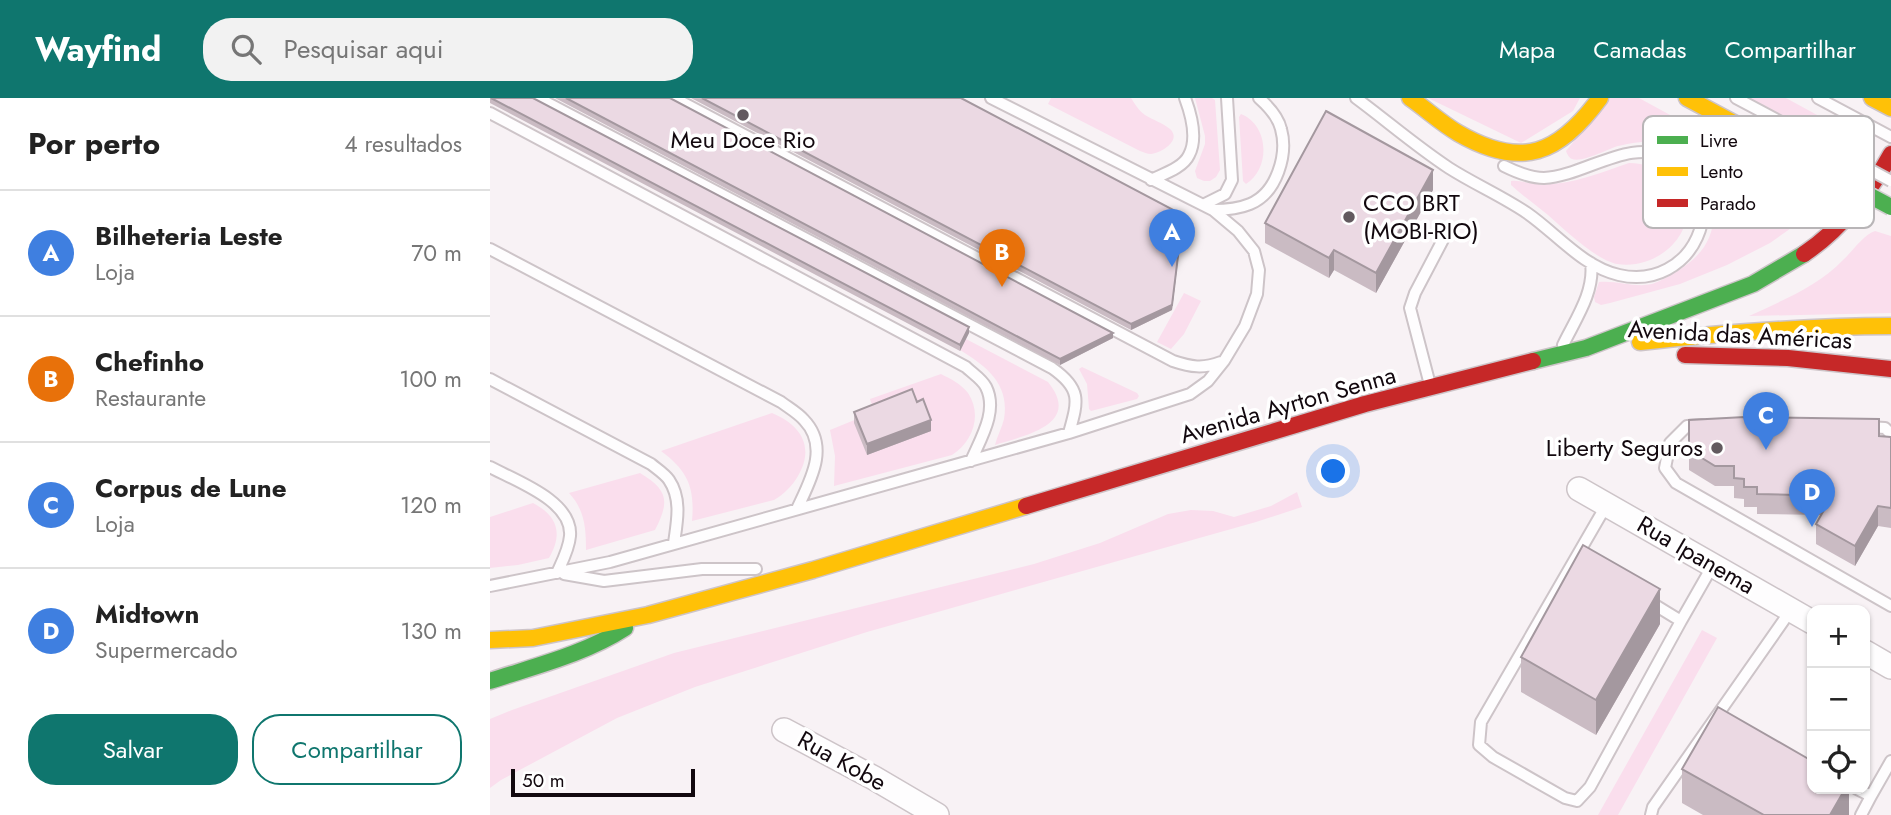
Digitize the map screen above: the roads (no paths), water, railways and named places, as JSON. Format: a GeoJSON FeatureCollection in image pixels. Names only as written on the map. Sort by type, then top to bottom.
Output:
{"type":"FeatureCollection","features":[{"type":"Feature","properties":{"kind":"main road"},"geometry":{"type":"LineString","coordinates":[[1410,98],[1458,133],[1483,145],[1528,154],[1551,148],[1569,135],[1587,117],[1600,98]]}},
{"type":"Feature","properties":{"kind":"main road"},"geometry":{"type":"LineString","coordinates":[[1687,98],[1721,116]]}},
{"type":"Feature","properties":{"kind":"main road"},"geometry":{"type":"LineString","coordinates":[[1872,98],[1891,108]]}},
{"type":"Feature","properties":{"kind":"main road","name":"Avenida Ayrton Senna"},"geometry":{"type":"LineString","coordinates":[[1874,180],[1891,154]]}},
{"type":"Feature","properties":{"kind":"main road"},"geometry":{"type":"LineString","coordinates":[[1874,199],[1891,208]]}},
{"type":"Feature","properties":{"kind":"main road","name":"Avenida Ayrton Senna"},"geometry":{"type":"LineString","coordinates":[[490,640],[533,638],[648,615],[813,570],[1365,404],[1586,348],[1753,284],[1818,245],[1835,228]]}},
{"type":"Feature","properties":{"kind":"main road"},"geometry":{"type":"LineString","coordinates":[[1586,348],[1688,337],[1891,326]]}},
{"type":"Feature","properties":{"kind":"main road","name":"Avenida das Américas"},"geometry":{"type":"LineString","coordinates":[[1586,348],[1668,355],[1783,356],[1891,369]]}},
{"type":"Feature","properties":{"kind":"main road","name":"Avenida Ayrton Senna"},"geometry":{"type":"LineString","coordinates":[[490,681],[573,653],[611,637],[648,615]]}},
{"type":"Feature","properties":{"kind":"street","name":"Rua Ipanema"},"geometry":{"type":"LineString","coordinates":[[1579,489],[1807,619]]}},
{"type":"Feature","properties":{"kind":"street"},"geometry":{"type":"LineString","coordinates":[[1870,655],[1891,667]]}},
{"type":"Feature","properties":{"kind":"street","name":"Rua Kobe"},"geometry":{"type":"LineString","coordinates":[[784,730],[937,815]]}},
{"type":"Feature","properties":{"kind":"lane"},"geometry":{"type":"LineString","coordinates":[[538,98],[1052,368],[1072,386],[1077,406],[1069,433]]}},
{"type":"Feature","properties":{"kind":"lane"},"geometry":{"type":"LineString","coordinates":[[674,98],[1173,361],[1206,368],[1224,361]]}},
{"type":"Feature","properties":{"kind":"lane"},"geometry":{"type":"LineString","coordinates":[[490,586],[610,562],[971,461],[1190,394],[1208,381],[1224,361],[1245,326],[1257,294],[1259,270],[1254,251],[1238,231],[1208,208],[991,98]]}},
{"type":"Feature","properties":{"kind":"lane"},"geometry":{"type":"LineString","coordinates":[[1151,180],[1175,168],[1189,156],[1194,135],[1185,98]]}},
{"type":"Feature","properties":{"kind":"lane"},"geometry":{"type":"LineString","coordinates":[[1208,208],[1225,194],[1232,180],[1227,98]]}},
{"type":"Feature","properties":{"kind":"lane"},"geometry":{"type":"LineString","coordinates":[[1208,208],[1234,209],[1253,204],[1268,191],[1280,169],[1283,148],[1281,127],[1270,108],[1259,98]]}},
{"type":"Feature","properties":{"kind":"lane"},"geometry":{"type":"LineString","coordinates":[[1356,98],[1446,166],[1528,214],[1591,263],[1607,271],[1636,277],[1653,276],[1668,271],[1691,249],[1700,228]]}},
{"type":"Feature","properties":{"kind":"lane"},"geometry":{"type":"LineString","coordinates":[[1736,98],[1770,116]]}},
{"type":"Feature","properties":{"kind":"lane"},"geometry":{"type":"LineString","coordinates":[[1818,98],[1850,116]]}},
{"type":"Feature","properties":{"kind":"lane"},"geometry":{"type":"LineString","coordinates":[[490,113],[966,367],[986,385],[992,407],[971,461]]}},
{"type":"Feature","properties":{"kind":"lane"},"geometry":{"type":"LineString","coordinates":[[1874,128],[1891,137]]}},
{"type":"Feature","properties":{"kind":"lane"},"geometry":{"type":"LineString","coordinates":[[1458,133],[1493,160],[1517,173],[1541,178],[1564,175],[1628,153],[1643,152]]}},
{"type":"Feature","properties":{"kind":"lane"},"geometry":{"type":"LineString","coordinates":[[1874,172],[1891,181]]}},
{"type":"Feature","properties":{"kind":"lane"},"geometry":{"type":"LineString","coordinates":[[1431,387],[1410,309],[1415,293],[1447,232]]}},
{"type":"Feature","properties":{"kind":"lane"},"geometry":{"type":"LineString","coordinates":[[490,249],[781,402],[804,419],[815,436],[817,452],[815,467],[797,509]]}},
{"type":"Feature","properties":{"kind":"lane"},"geometry":{"type":"LineString","coordinates":[[1557,355],[1586,298],[1592,272],[1591,263]]}},
{"type":"Feature","properties":{"kind":"lane"},"geometry":{"type":"LineString","coordinates":[[490,379],[651,464],[668,478],[677,496],[674,543]]}},
{"type":"Feature","properties":{"kind":"lane"},"geometry":{"type":"LineString","coordinates":[[1714,425],[1687,426],[1670,443],[1665,468],[1676,483],[1891,606]]}},
{"type":"Feature","properties":{"kind":"lane"},"geometry":{"type":"LineString","coordinates":[[1860,426],[1885,428],[1891,434]]}},
{"type":"Feature","properties":{"kind":"lane"},"geometry":{"type":"LineString","coordinates":[[490,467],[544,496],[557,506],[567,519],[570,534],[558,573]]}},
{"type":"Feature","properties":{"kind":"lane"},"geometry":{"type":"LineString","coordinates":[[1607,504],[1481,722],[1479,745],[1493,757],[1577,801],[1590,787],[1713,565]]}},
{"type":"Feature","properties":{"kind":"lane"},"geometry":{"type":"LineString","coordinates":[[1575,558],[1587,565]]}},
{"type":"Feature","properties":{"kind":"lane"},"geometry":{"type":"LineString","coordinates":[[558,573],[604,581],[702,569],[813,570]]}},
{"type":"Feature","properties":{"kind":"lane"},"geometry":{"type":"LineString","coordinates":[[1645,600],[1681,621]]}},
{"type":"Feature","properties":{"kind":"lane"},"geometry":{"type":"LineString","coordinates":[[1651,815],[1653,807],[1719,710],[1791,610]]}},
{"type":"Feature","properties":{"kind":"lane"},"geometry":{"type":"LineString","coordinates":[[1719,710],[1731,717]]}},
{"type":"Feature","properties":{"kind":"lane"},"geometry":{"type":"LineString","coordinates":[[1861,815],[1891,761]]}},
{"type":"Feature","properties":{"kind":"lane"},"geometry":{"type":"LineString","coordinates":[[1867,794],[1871,796]]}},
{"type":"Feature","properties":{"kind":"place","name":"Meu Doce Rio"},"geometry":{"type":"Point","coordinates":[743,115]}},
{"type":"Feature","properties":{"kind":"place","name":"CCO BRT (MOBI-RIO)"},"geometry":{"type":"Point","coordinates":[1349,217]}},
{"type":"Feature","properties":{"kind":"place","name":"Bilheteria Leste"},"geometry":{"type":"Point","coordinates":[1172,267]}},
{"type":"Feature","properties":{"kind":"place","name":"Chefinho"},"geometry":{"type":"Point","coordinates":[1002,287]}},
{"type":"Feature","properties":{"kind":"place","name":"Liberty Seguros"},"geometry":{"type":"Point","coordinates":[1717,448]}},
{"type":"Feature","properties":{"kind":"place","name":"Corpus de Lune"},"geometry":{"type":"Point","coordinates":[1766,450]}},
{"type":"Feature","properties":{"kind":"place","name":"Midtown"},"geometry":{"type":"Point","coordinates":[1812,527]}}]}
